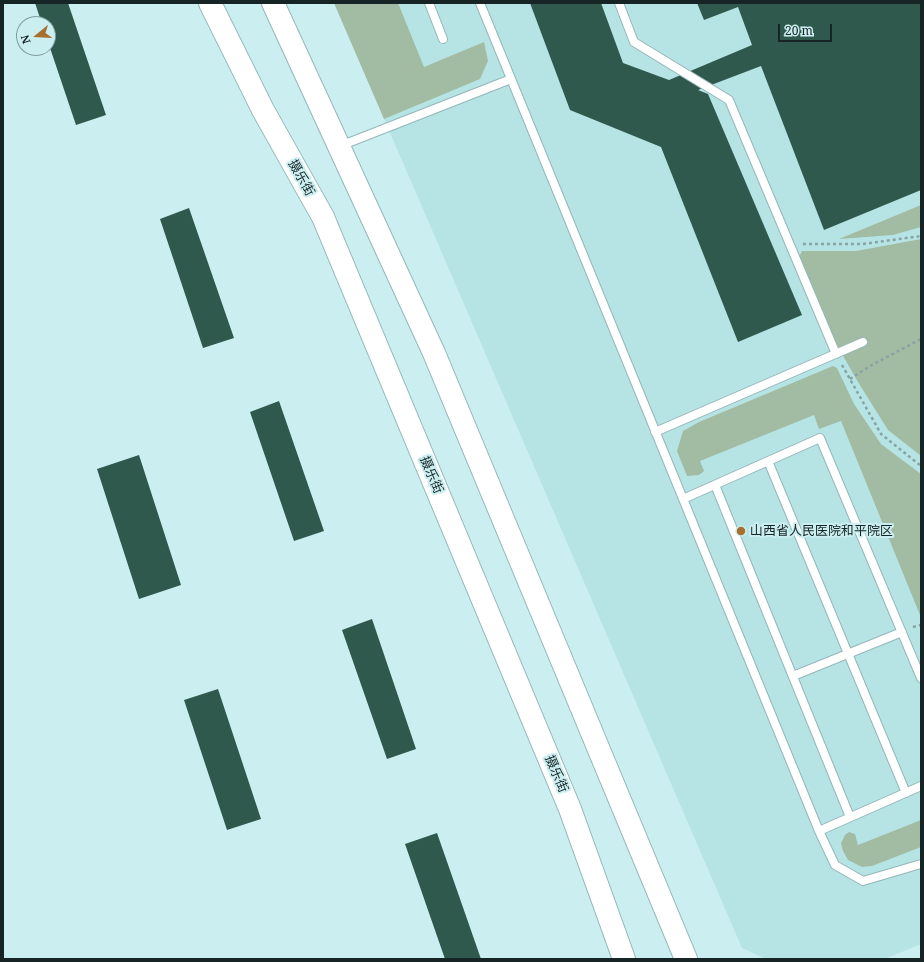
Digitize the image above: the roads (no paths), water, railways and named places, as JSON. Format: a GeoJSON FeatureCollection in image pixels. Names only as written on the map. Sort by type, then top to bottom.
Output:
{"type":"FeatureCollection","features":[{"type":"Feature","properties":{"kind":"main road","name":"摄乐街"},"geometry":{"type":"LineString","coordinates":[[210,3],[263,110],[323,217],[567,801],[624,959]]}},
{"type":"Feature","properties":{"kind":"main road"},"geometry":{"type":"LineString","coordinates":[[273,3],[434,352],[686,959]]}},
{"type":"Feature","properties":{"kind":"lane"},"geometry":{"type":"LineString","coordinates":[[428,3],[443,39]]}},
{"type":"Feature","properties":{"kind":"lane"},"geometry":{"type":"LineString","coordinates":[[480,3],[819,831],[835,865],[863,881],[921,864]]}},
{"type":"Feature","properties":{"kind":"lane"},"geometry":{"type":"LineString","coordinates":[[619,3],[634,42],[729,100],[836,354]]}},
{"type":"Feature","properties":{"kind":"lane"},"geometry":{"type":"LineString","coordinates":[[340,147],[511,79]]}},
{"type":"Feature","properties":{"kind":"lane"},"geometry":{"type":"LineString","coordinates":[[655,432],[863,342]]}},
{"type":"Feature","properties":{"kind":"lane"},"geometry":{"type":"LineString","coordinates":[[683,499],[820,438],[921,678]]}},
{"type":"Feature","properties":{"kind":"lane"},"geometry":{"type":"LineString","coordinates":[[768,461],[906,793]]}},
{"type":"Feature","properties":{"kind":"lane"},"geometry":{"type":"LineString","coordinates":[[715,485],[850,817]]}},
{"type":"Feature","properties":{"kind":"lane"},"geometry":{"type":"LineString","coordinates":[[792,676],[902,632]]}},
{"type":"Feature","properties":{"kind":"lane"},"geometry":{"type":"LineString","coordinates":[[819,831],[921,786]]}},
{"type":"Feature","properties":{"kind":"place","name":"山西省人民医院和平院区"},"geometry":{"type":"Point","coordinates":[741,531]}}]}
